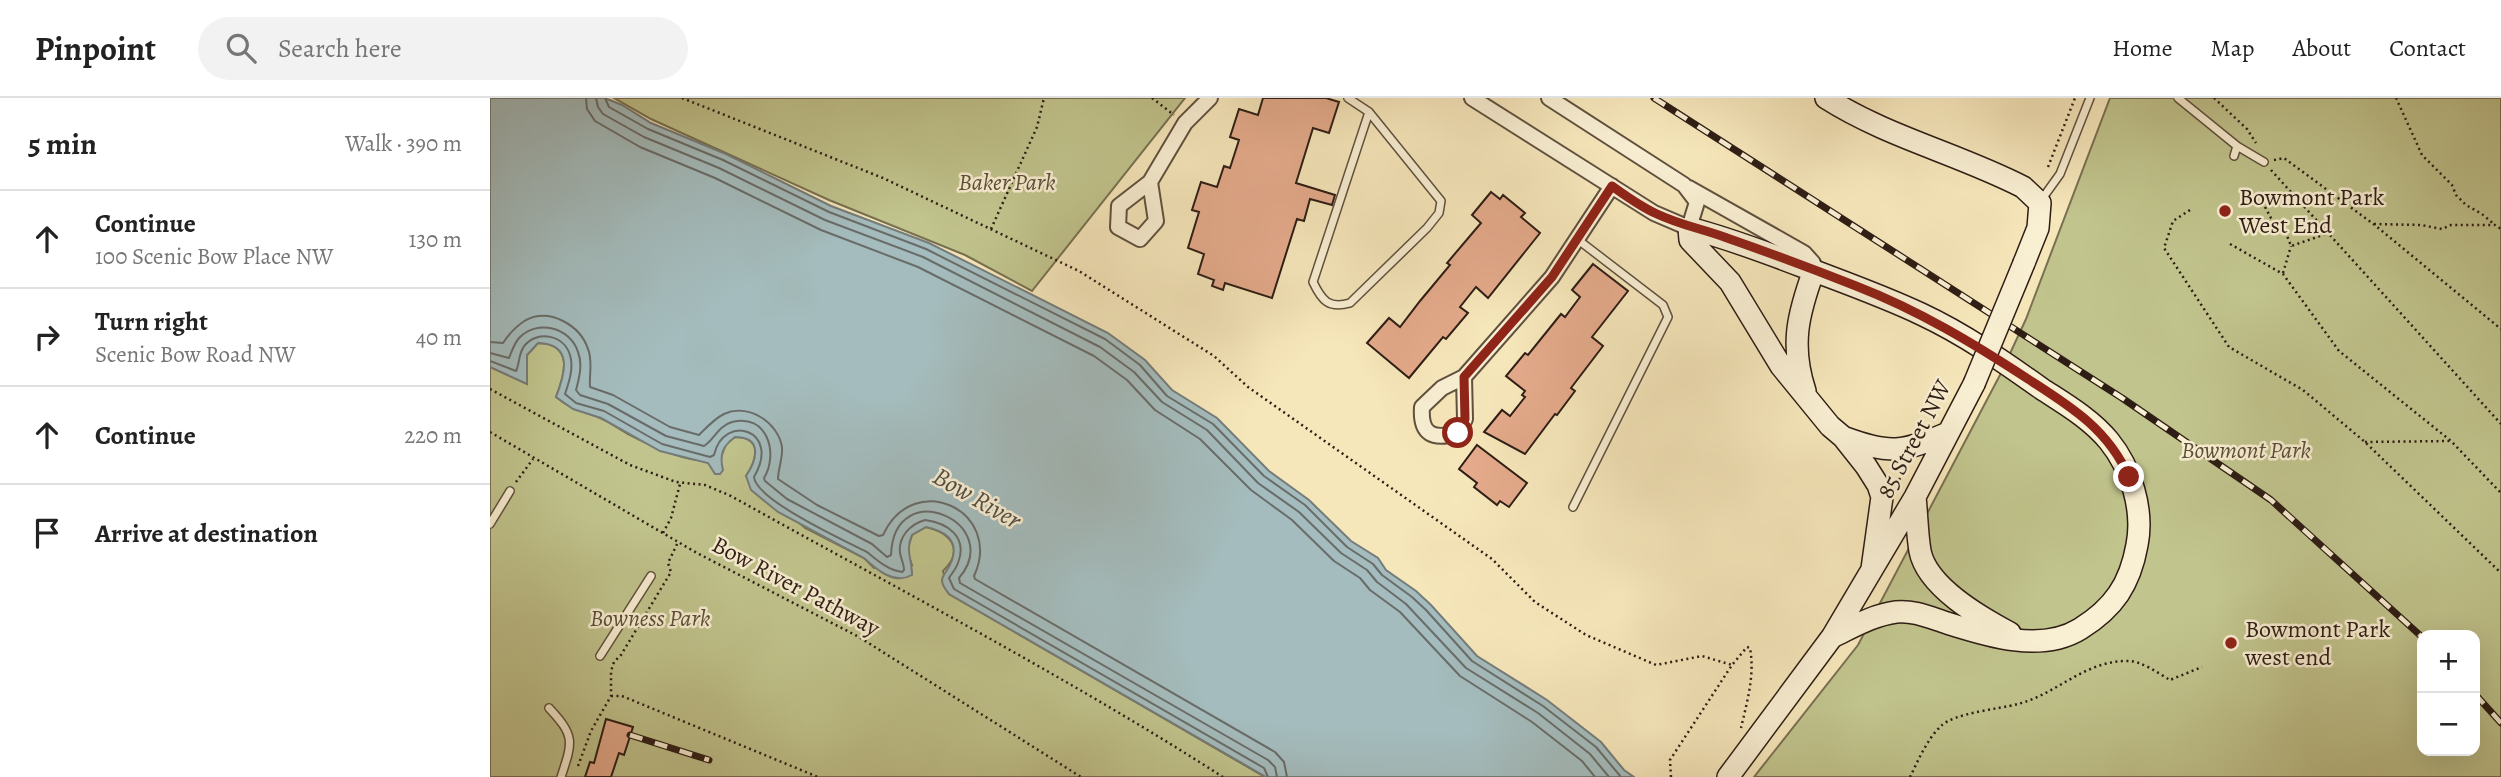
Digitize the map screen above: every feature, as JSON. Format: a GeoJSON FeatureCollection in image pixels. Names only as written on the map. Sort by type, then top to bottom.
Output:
{"type":"FeatureCollection","features":[{"type":"Feature","properties":{"kind":"street"},"geometry":{"type":"LineString","coordinates":[[1150,182],[1185,123],[1210,98]]}},
{"type":"Feature","properties":{"kind":"street"},"geometry":{"type":"LineString","coordinates":[[1472,98],[1654,213],[1689,228],[1723,236],[1922,314],[1964,337],[2083,417],[2108,439],[2121,458],[2136,497],[2139,518],[2135,558],[2118,596],[2106,611],[2078,630],[2056,638],[1993,637],[1917,614],[1897,612],[1869,619],[1832,637]]}},
{"type":"Feature","properties":{"kind":"street"},"geometry":{"type":"LineString","coordinates":[[1549,98],[1684,185],[1804,253],[1813,262],[1814,271],[1800,311],[1796,339],[1798,369],[1808,398]]}},
{"type":"Feature","properties":{"kind":"street"},"geometry":{"type":"LineString","coordinates":[[1826,98],[1878,127],[2006,178],[2023,187],[2040,203]]}},
{"type":"Feature","properties":{"kind":"street"},"geometry":{"type":"LineString","coordinates":[[1684,185],[1697,202],[1689,228],[1690,240],[1730,282],[1781,366],[1867,466],[1878,485],[1882,497],[1872,569]]}},
{"type":"Feature","properties":{"kind":"street"},"geometry":{"type":"LineString","coordinates":[[1464,377],[1552,277],[1612,186]]}},
{"type":"Feature","properties":{"kind":"street","name":"85 Street NW"},"geometry":{"type":"LineString","coordinates":[[1728,777],[1832,637],[1915,497],[1974,384],[2038,228],[2040,203]]}},
{"type":"Feature","properties":{"kind":"street"},"geometry":{"type":"LineString","coordinates":[[1843,437],[1867,446],[1893,450],[1907,449],[1948,433]]}},
{"type":"Feature","properties":{"kind":"street"},"geometry":{"type":"LineString","coordinates":[[1915,497],[1921,554],[1934,579],[1969,609],[2021,639]]}},
{"type":"Feature","properties":{"kind":"lane"},"geometry":{"type":"LineString","coordinates":[[1348,98],[1368,112],[1441,201],[1439,212],[1427,228],[1350,303],[1338,306],[1321,299],[1314,282],[1368,112]]}},
{"type":"Feature","properties":{"kind":"lane","name":"85 Street NW"},"geometry":{"type":"LineString","coordinates":[[2040,203],[2060,174],[2090,98]]}},
{"type":"Feature","properties":{"kind":"lane"},"geometry":{"type":"LineString","coordinates":[[2178,98],[2237,146],[2264,162]]}},
{"type":"Feature","properties":{"kind":"lane"},"geometry":{"type":"LineString","coordinates":[[2234,156],[2237,146]]}},
{"type":"Feature","properties":{"kind":"lane"},"geometry":{"type":"LineString","coordinates":[[1573,507],[1668,317],[1663,305],[1577,239]]}},
{"type":"Feature","properties":{"kind":"lane"},"geometry":{"type":"LineString","coordinates":[[490,524],[510,491]]}},
{"type":"Feature","properties":{"kind":"lane"},"geometry":{"type":"LineString","coordinates":[[600,656],[651,576]]}},
{"type":"Feature","properties":{"kind":"lane"},"geometry":{"type":"LineString","coordinates":[[549,708],[565,726],[570,737],[561,777]]}},
{"type":"Feature","properties":{"kind":"path"},"geometry":{"type":"LineString","coordinates":[[682,98],[883,178],[1079,271],[1214,356],[1248,387],[1492,559],[1535,602],[1586,635],[1656,665],[1703,656],[1732,665]]}},
{"type":"Feature","properties":{"kind":"path"},"geometry":{"type":"LineString","coordinates":[[991,229],[1037,127],[1044,98]]}},
{"type":"Feature","properties":{"kind":"path"},"geometry":{"type":"LineString","coordinates":[[1152,98],[1185,123]]}},
{"type":"Feature","properties":{"kind":"path"},"geometry":{"type":"LineString","coordinates":[[2048,167],[2075,98]]}},
{"type":"Feature","properties":{"kind":"path"},"geometry":{"type":"LineString","coordinates":[[2214,98],[2247,129],[2256,141],[2264,162],[2327,234],[2501,424]]}},
{"type":"Feature","properties":{"kind":"path"},"geometry":{"type":"LineString","coordinates":[[2396,98],[2422,155],[2452,185],[2456,195],[2466,205],[2501,229]]}},
{"type":"Feature","properties":{"kind":"path"},"geometry":{"type":"LineString","coordinates":[[2264,162],[2284,158],[2374,224],[2501,329]]}},
{"type":"Feature","properties":{"kind":"path"},"geometry":{"type":"LineString","coordinates":[[2265,207],[2271,218],[2284,228],[2291,246],[2283,274]]}},
{"type":"Feature","properties":{"kind":"path"},"geometry":{"type":"LineString","coordinates":[[2190,210],[2173,221],[2164,248],[2230,347],[2303,390],[2365,442],[2501,573]]}},
{"type":"Feature","properties":{"kind":"path"},"geometry":{"type":"LineString","coordinates":[[2374,224],[2421,225],[2442,229],[2451,225],[2495,225]]}},
{"type":"Feature","properties":{"kind":"path"},"geometry":{"type":"LineString","coordinates":[[2291,246],[2327,234]]}},
{"type":"Feature","properties":{"kind":"path"},"geometry":{"type":"LineString","coordinates":[[2230,244],[2283,274],[2339,351],[2451,441],[2501,493]]}},
{"type":"Feature","properties":{"kind":"path"},"geometry":{"type":"LineString","coordinates":[[490,388],[630,465],[680,482],[705,485],[731,496],[1031,662],[1162,738],[1223,777]]}},
{"type":"Feature","properties":{"kind":"path","name":"Bow River Pathway"},"geometry":{"type":"LineString","coordinates":[[490,432],[678,542],[859,637],[1081,777]]}},
{"type":"Feature","properties":{"kind":"path"},"geometry":{"type":"LineString","coordinates":[[2365,442],[2451,441]]}},
{"type":"Feature","properties":{"kind":"path"},"geometry":{"type":"LineString","coordinates":[[510,491],[533,459]]}},
{"type":"Feature","properties":{"kind":"path"},"geometry":{"type":"LineString","coordinates":[[1893,495],[1906,463]]}},
{"type":"Feature","properties":{"kind":"path"},"geometry":{"type":"LineString","coordinates":[[663,533],[671,518],[680,482]]}},
{"type":"Feature","properties":{"kind":"path"},"geometry":{"type":"LineString","coordinates":[[574,777],[591,731],[611,696],[611,671],[614,662],[621,655],[671,572],[668,563],[678,542]]}},
{"type":"Feature","properties":{"kind":"path"},"geometry":{"type":"LineString","coordinates":[[1671,777],[1670,760],[1732,665],[1747,647],[1750,648],[1752,661],[1740,734]]}},
{"type":"Feature","properties":{"kind":"path"},"geometry":{"type":"LineString","coordinates":[[1910,777],[1941,725],[1964,716],[2020,704],[2077,673],[2107,662],[2131,660],[2170,680],[2202,667]]}},
{"type":"Feature","properties":{"kind":"path"},"geometry":{"type":"LineString","coordinates":[[611,696],[622,696],[818,777]]}},
{"type":"Feature","properties":{"kind":"green space","name":"Baker Park"},"geometry":{"type":"Polygon","coordinates":[[[614,98],[1185,98],[1032,291],[965,255],[829,200],[651,119],[614,98]]]}},
{"type":"Feature","properties":{"kind":"green space","name":"Bowmont Park"},"geometry":{"type":"Polygon","coordinates":[[[2110,98],[2501,98],[2501,777],[1754,777],[1858,645],[2000,375],[2026,319],[2110,98]]]}},
{"type":"Feature","properties":{"kind":"green space","name":"Bowness Park"},"geometry":{"type":"Polygon","coordinates":[[[538,343],[549,345],[562,354],[564,370],[556,397],[649,444],[685,458],[709,461],[720,460],[726,444],[735,437],[750,441],[754,445],[755,457],[746,476],[805,528],[864,558],[874,568],[912,565],[907,551],[912,535],[926,527],[942,533],[954,549],[950,563],[943,571],[949,594],[1265,777],[490,777],[490,367],[527,384],[527,355],[538,343]]]}},
{"type":"Feature","properties":{"kind":"water","name":"Bow River"},"geometry":{"type":"Polygon","coordinates":[[[490,98],[605,98],[651,123],[726,154],[831,206],[929,243],[1108,333],[1145,360],[1172,390],[1217,418],[1269,471],[1309,500],[1351,541],[1378,558],[1386,570],[1416,591],[1477,656],[1547,700],[1601,742],[1624,770],[1634,777],[1266,777],[949,594],[942,580],[954,553],[952,541],[939,531],[926,527],[912,535],[909,550],[912,575],[905,578],[892,577],[864,558],[778,512],[751,490],[746,476],[753,463],[755,450],[750,441],[735,437],[731,440],[722,455],[723,470],[720,474],[715,474],[708,463],[660,451],[601,418],[573,409],[556,397],[564,362],[562,354],[549,345],[538,343],[527,355],[527,384],[490,367],[490,98]]]}},
{"type":"Feature","properties":{"kind":"building"},"geometry":{"type":"Polygon","coordinates":[[[1263,98],[1326,98],[1339,102],[1329,133],[1313,128],[1296,183],[1335,195],[1332,205],[1310,199],[1304,221],[1297,219],[1272,298],[1225,283],[1223,290],[1212,286],[1214,280],[1198,274],[1204,254],[1188,248],[1199,212],[1192,210],[1201,182],[1217,187],[1224,166],[1230,168],[1239,140],[1230,137],[1239,109],[1258,115],[1263,98]]]}},
{"type":"Feature","properties":{"kind":"building"},"geometry":{"type":"Polygon","coordinates":[[[1491,192],[1500,199],[1503,195],[1525,213],[1521,217],[1540,233],[1488,298],[1476,287],[1460,307],[1468,313],[1446,339],[1443,337],[1409,378],[1367,343],[1389,318],[1400,327],[1450,265],[1447,263],[1481,223],[1472,215],[1491,192]]]}},
{"type":"Feature","properties":{"kind":"building"},"geometry":{"type":"Polygon","coordinates":[[[1593,264],[1628,291],[1592,337],[1603,346],[1571,388],[1575,391],[1525,454],[1484,432],[1502,410],[1510,416],[1525,397],[1522,395],[1525,391],[1506,376],[1525,353],[1528,355],[1561,314],[1565,317],[1580,297],[1572,290],[1593,264]]]}},
{"type":"Feature","properties":{"kind":"building"},"geometry":{"type":"Polygon","coordinates":[[[1477,445],[1527,483],[1509,507],[1500,501],[1497,505],[1474,487],[1477,483],[1459,469],[1477,445]]]}},
{"type":"Feature","properties":{"kind":"building"},"geometry":{"type":"Polygon","coordinates":[[[606,719],[633,727],[624,755],[619,753],[611,777],[585,777],[590,762],[594,763],[606,719]]]}},
{"type":"Feature","properties":{"kind":"railway"},"geometry":{"type":"LineString","coordinates":[[1654,98],[2122,398],[2271,500],[2417,632]]}},
{"type":"Feature","properties":{"kind":"railway"},"geometry":{"type":"LineString","coordinates":[[2480,700],[2501,723]]}},
{"type":"Feature","properties":{"kind":"railway"},"geometry":{"type":"LineString","coordinates":[[630,735],[709,760]]}},
{"type":"Feature","properties":{"kind":"place","name":"Bowmont Park West End"},"geometry":{"type":"Point","coordinates":[2225,211]}},
{"type":"Feature","properties":{"kind":"place","name":"Bowmont Park west end"},"geometry":{"type":"Point","coordinates":[2231,643]}},
{"type":"Feature","properties":{"kind":"route"},"geometry":{"type":"LineString","coordinates":[[1458,433],[1465,419],[1464,377],[1552,277],[1612,186],[1654,213],[1689,228],[1723,236],[1857,286],[1922,314],[1964,337],[2083,417],[2108,439],[2121,458],[2129,477]]}}]}
